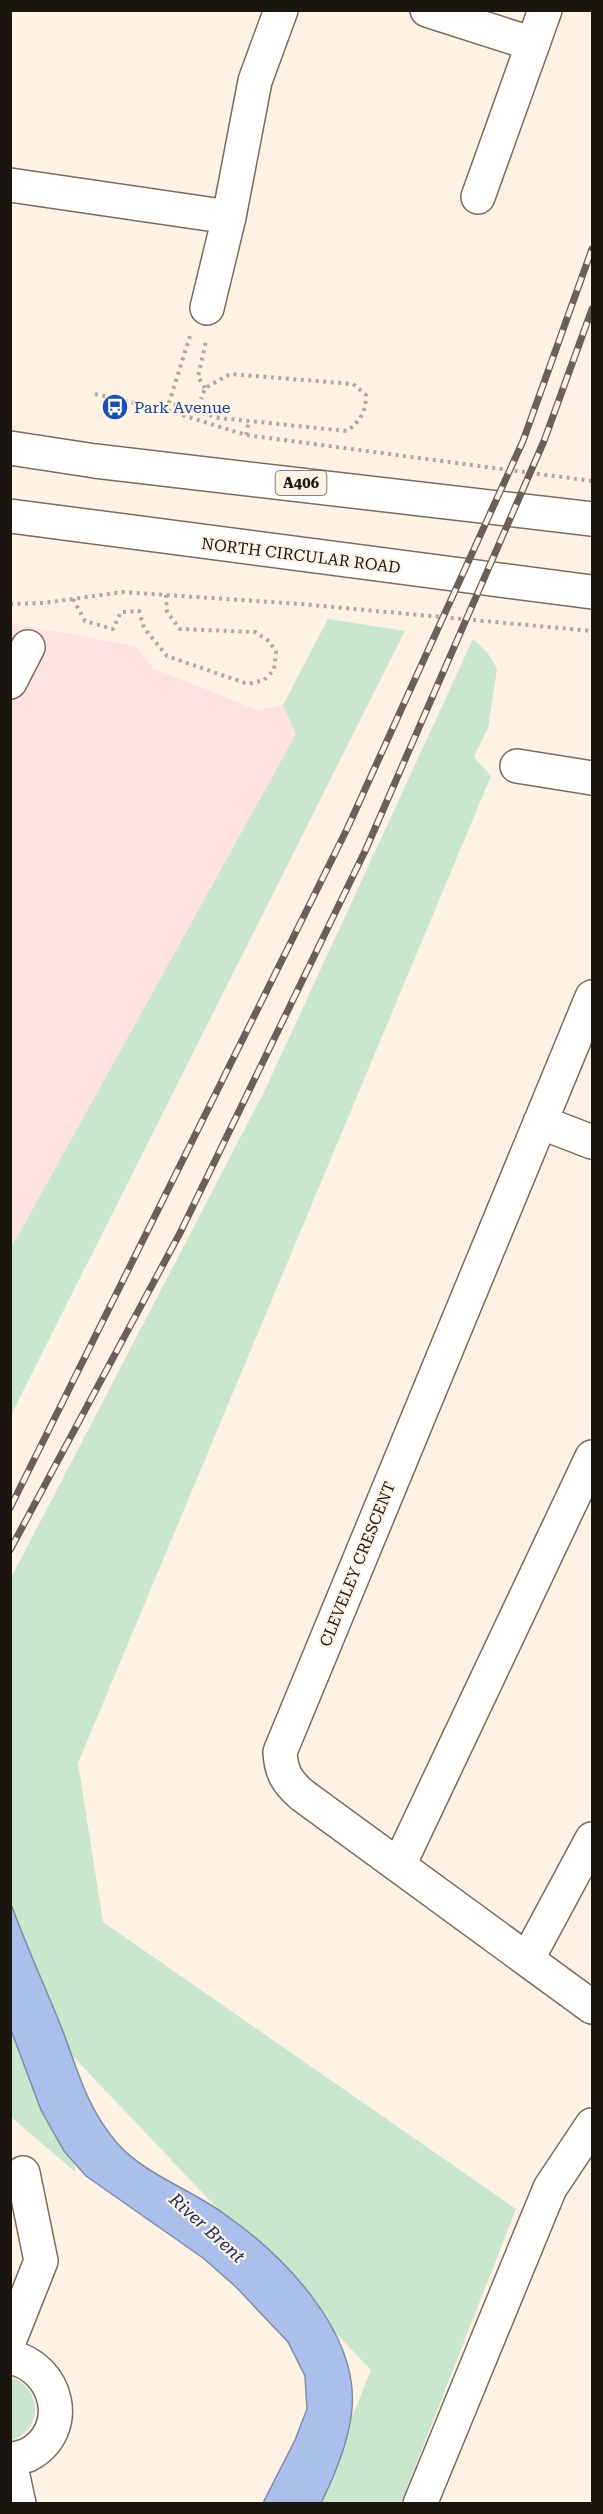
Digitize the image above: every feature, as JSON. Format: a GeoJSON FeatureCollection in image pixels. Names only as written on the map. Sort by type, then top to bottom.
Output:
{"type":"FeatureCollection","features":[{"type":"Feature","properties":{"kind":"main road"},"geometry":{"type":"LineString","coordinates":[[207,323],[255,81],[281,10]]}},
{"type":"Feature","properties":{"kind":"main road"},"geometry":{"type":"LineString","coordinates":[[427,10],[533,44]]}},
{"type":"Feature","properties":{"kind":"main road"},"geometry":{"type":"LineString","coordinates":[[478,197],[545,10]]}},
{"type":"Feature","properties":{"kind":"main road"},"geometry":{"type":"LineString","coordinates":[[10,185],[229,217]]}},
{"type":"Feature","properties":{"kind":"main road","name":"A406"},"geometry":{"type":"LineString","coordinates":[[10,448],[95,461],[592,519]]}},
{"type":"Feature","properties":{"kind":"main road","name":"NORTH CIRCULAR ROAD"},"geometry":{"type":"LineString","coordinates":[[10,516],[132,534],[592,592]]}},
{"type":"Feature","properties":{"kind":"main road"},"geometry":{"type":"LineString","coordinates":[[10,537],[132,534]]}},
{"type":"Feature","properties":{"kind":"main road"},"geometry":{"type":"LineString","coordinates":[[10,682],[28,647]]}},
{"type":"Feature","properties":{"kind":"main road"},"geometry":{"type":"LineString","coordinates":[[517,766],[592,778]]}},
{"type":"Feature","properties":{"kind":"main road","name":"CLEVELEY CRESCENT"},"geometry":{"type":"LineString","coordinates":[[592,997],[280,1752],[280,1769],[290,1784],[592,2007]]}},
{"type":"Feature","properties":{"kind":"main road"},"geometry":{"type":"LineString","coordinates":[[540,1122],[592,1142]]}},
{"type":"Feature","properties":{"kind":"main road"},"geometry":{"type":"LineString","coordinates":[[399,1865],[592,1457]]}},
{"type":"Feature","properties":{"kind":"main road"},"geometry":{"type":"LineString","coordinates":[[528,1958],[592,1839]]}},
{"type":"Feature","properties":{"kind":"main road"},"geometry":{"type":"LineString","coordinates":[[420,2504],[550,2188],[592,2126]]}},
{"type":"Feature","properties":{"kind":"main road"},"geometry":{"type":"LineString","coordinates":[[10,2339],[41,2261],[23,2173]]}},
{"type":"Feature","properties":{"kind":"main road"},"geometry":{"type":"LineString","coordinates":[[10,2357],[23,2360],[39,2370],[51,2386],[56,2405],[53,2425],[44,2442],[29,2454],[10,2461],[19,2504]]}},
{"type":"Feature","properties":{"kind":"path"},"geometry":{"type":"LineString","coordinates":[[166,410],[194,324],[207,323],[198,377],[205,388]]}},
{"type":"Feature","properties":{"kind":"path"},"geometry":{"type":"LineString","coordinates":[[169,403],[219,418],[347,431],[358,422],[366,408],[366,395],[353,384],[230,374],[205,388],[201,399]]}},
{"type":"Feature","properties":{"kind":"path"},"geometry":{"type":"LineString","coordinates":[[95,394],[166,410],[246,435],[592,481]]}},
{"type":"Feature","properties":{"kind":"path"},"geometry":{"type":"LineString","coordinates":[[246,435],[249,421]]}},
{"type":"Feature","properties":{"kind":"path"},"geometry":{"type":"LineString","coordinates":[[10,604],[123,592],[301,604],[592,631]]}},
{"type":"Feature","properties":{"kind":"path"},"geometry":{"type":"LineString","coordinates":[[73,599],[85,621],[113,629],[120,612],[139,610],[144,628],[167,656],[248,684],[264,680],[274,670],[276,652],[269,641],[255,632],[180,629],[167,612],[166,596]]}},
{"type":"Feature","properties":{"kind":"shaded area"},"geometry":{"type":"Polygon","coordinates":[[[11,623],[135,646],[153,668],[257,710],[283,705],[297,734],[11,1248],[11,623]]]}},
{"type":"Feature","properties":{"kind":"green space"},"geometry":{"type":"Polygon","coordinates":[[[328,619],[405,631],[11,1415],[11,1248],[296,734],[283,705],[328,619]]]}},
{"type":"Feature","properties":{"kind":"green space"},"geometry":{"type":"Polygon","coordinates":[[[473,639],[487,652],[497,669],[488,728],[474,757],[491,776],[78,1763],[103,1922],[516,2209],[401,2503],[317,2503],[371,2370],[62,2045],[75,2172],[11,2117],[11,1578],[265,1090],[473,639]]]}},
{"type":"Feature","properties":{"kind":"green space"},"geometry":{"type":"Polygon","coordinates":[[[11,2377],[21,2382],[29,2390],[35,2409],[34,2419],[29,2427],[22,2435],[11,2440],[11,2377]]]}},
{"type":"Feature","properties":{"kind":"water","name":"River Brent"},"geometry":{"type":"Polygon","coordinates":[[[11,1904],[85,2091],[107,2130],[117,2143],[140,2164],[210,2204],[269,2250],[292,2272],[330,2324],[343,2351],[351,2380],[352,2409],[341,2458],[321,2503],[263,2503],[295,2440],[307,2409],[305,2376],[288,2342],[236,2287],[203,2258],[86,2176],[64,2151],[41,2110],[11,2030],[11,1904]]]}},
{"type":"Feature","properties":{"kind":"railway"},"geometry":{"type":"LineString","coordinates":[[10,1508],[347,829],[523,441],[592,249]]}},
{"type":"Feature","properties":{"kind":"railway"},"geometry":{"type":"LineString","coordinates":[[10,1550],[180,1233],[366,849],[544,441],[592,309]]}},
{"type":"Feature","properties":{"kind":"place","name":"Park Avenue"},"geometry":{"type":"Point","coordinates":[115,407]}}]}
